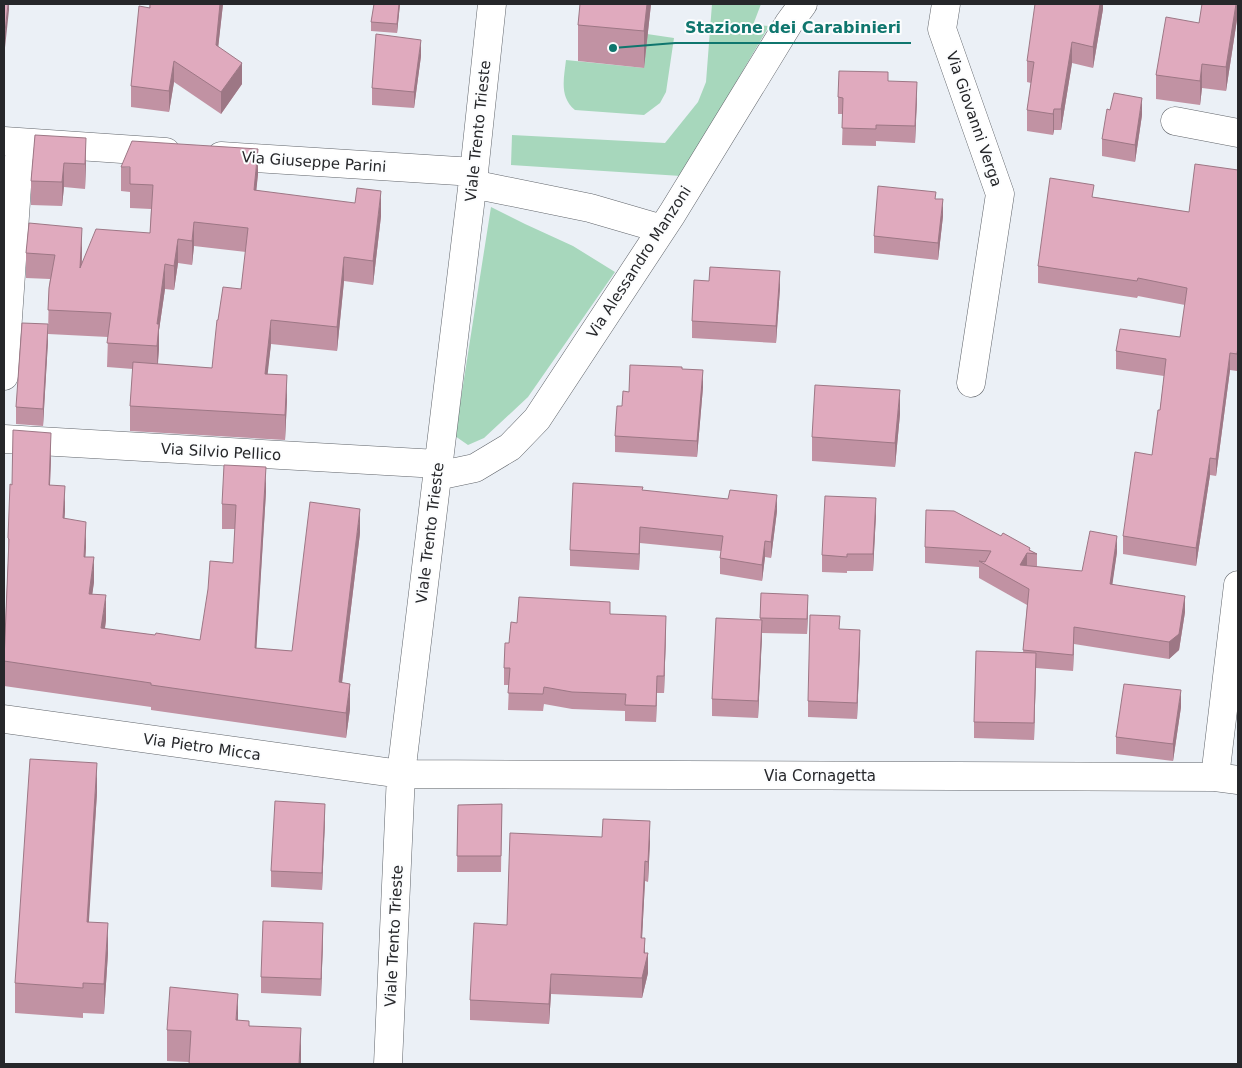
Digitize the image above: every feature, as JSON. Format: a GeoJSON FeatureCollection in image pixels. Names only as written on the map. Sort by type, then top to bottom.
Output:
{"type":"FeatureCollection","features":[{"type":"Feature","properties":{"kind":"street","name":"Viale Trento Trieste"},"geometry":{"type":"LineString","coordinates":[[388,1064],[401,774],[473,178],[492,4]]}},
{"type":"Feature","properties":{"kind":"street","name":"Via Giovanni Verga"},"geometry":{"type":"LineString","coordinates":[[946,4],[942,29],[1000,194],[971,383]]}},
{"type":"Feature","properties":{"kind":"street","name":"Via Alessandro Manzoni"},"geometry":{"type":"LineString","coordinates":[[438,470],[475,468],[510,447],[537,419],[662,229],[796,13]]}},
{"type":"Feature","properties":{"kind":"street"},"geometry":{"type":"LineString","coordinates":[[1175,121],[1238,134]]}},
{"type":"Feature","properties":{"kind":"street","name":"Via Giuseppe Parini"},"geometry":{"type":"LineString","coordinates":[[12,142],[192,154],[473,178],[590,208],[662,229]]}},
{"type":"Feature","properties":{"kind":"street"},"geometry":{"type":"LineString","coordinates":[[4,376],[12,142]]}},
{"type":"Feature","properties":{"kind":"street","name":"Via Silvio Pellico"},"geometry":{"type":"LineString","coordinates":[[4,439],[438,470]]}},
{"type":"Feature","properties":{"kind":"street"},"geometry":{"type":"LineString","coordinates":[[1227,778],[1238,584]]}},
{"type":"Feature","properties":{"kind":"street","name":"Via Pietro Micca"},"geometry":{"type":"LineString","coordinates":[[4,719],[401,774]]}},
{"type":"Feature","properties":{"kind":"street","name":"Via Cornagetta"},"geometry":{"type":"LineString","coordinates":[[401,774],[1227,778]]}},
{"type":"Feature","properties":{"kind":"green space"},"geometry":{"type":"Polygon","coordinates":[[[712,4],[761,4],[753,25],[769,26],[681,176],[511,165],[512,135],[665,143],[698,102],[706,82],[712,4]]]}},
{"type":"Feature","properties":{"kind":"green space"},"geometry":{"type":"Polygon","coordinates":[[[647,34],[674,38],[666,92],[660,103],[644,115],[575,110],[570,105],[564,87],[566,60],[644,68],[647,34]]]}},
{"type":"Feature","properties":{"kind":"green space"},"geometry":{"type":"Polygon","coordinates":[[[491,207],[573,246],[615,272],[528,397],[484,438],[468,445],[455,436],[491,207]]]}},
{"type":"Feature","properties":{"kind":"building"},"geometry":{"type":"Polygon","coordinates":[[[4,4],[8,4],[4,41],[4,4]]]}},
{"type":"Feature","properties":{"kind":"building"},"geometry":{"type":"Polygon","coordinates":[[[150,4],[220,4],[216,45],[242,63],[221,92],[174,61],[169,91],[131,86],[139,6],[150,8],[150,4]]]}},
{"type":"Feature","properties":{"kind":"building"},"geometry":{"type":"Polygon","coordinates":[[[374,4],[399,4],[397,24],[371,22],[374,4]]]}},
{"type":"Feature","properties":{"kind":"building"},"geometry":{"type":"Polygon","coordinates":[[[580,4],[647,4],[644,31],[578,25],[580,4]]]}},
{"type":"Feature","properties":{"kind":"building"},"geometry":{"type":"Polygon","coordinates":[[[1035,4],[1100,4],[1093,47],[1072,42],[1061,109],[1054,109],[1053,114],[1027,110],[1034,62],[1027,61],[1035,4]]]}},
{"type":"Feature","properties":{"kind":"building"},"geometry":{"type":"Polygon","coordinates":[[[1202,4],[1236,4],[1226,67],[1202,64],[1200,81],[1156,75],[1166,17],[1199,23],[1202,4]]]}},
{"type":"Feature","properties":{"kind":"building"},"geometry":{"type":"Polygon","coordinates":[[[376,34],[421,40],[414,92],[372,88],[376,34]]]}},
{"type":"Feature","properties":{"kind":"building"},"geometry":{"type":"Polygon","coordinates":[[[839,71],[888,72],[888,81],[917,82],[915,126],[876,125],[876,129],[842,128],[843,98],[838,97],[839,71]]]}},
{"type":"Feature","properties":{"kind":"building"},"geometry":{"type":"Polygon","coordinates":[[[1114,93],[1142,98],[1135,145],[1102,139],[1107,109],[1110,110],[1114,93]]]}},
{"type":"Feature","properties":{"kind":"building"},"geometry":{"type":"Polygon","coordinates":[[[35,135],[86,138],[85,164],[64,163],[62,182],[31,181],[35,135]]]}},
{"type":"Feature","properties":{"kind":"building"},"geometry":{"type":"Polygon","coordinates":[[[132,141],[258,149],[254,190],[355,203],[357,188],[381,191],[373,261],[344,257],[337,327],[271,320],[265,374],[287,375],[285,415],[130,406],[133,362],[212,368],[217,320],[223,287],[241,289],[248,228],[194,222],[192,241],[178,239],[174,266],[165,264],[157,324],[159,324],[157,346],[107,343],[111,313],[48,310],[49,288],[55,255],[26,253],[29,223],[82,228],[80,268],[96,229],[150,233],[153,185],[130,184],[130,167],[121,167],[132,141]]]}},
{"type":"Feature","properties":{"kind":"building"},"geometry":{"type":"Polygon","coordinates":[[[1195,164],[1238,170],[1238,347],[1237,354],[1230,353],[1216,459],[1210,458],[1196,548],[1123,536],[1135,452],[1152,455],[1166,359],[1116,351],[1120,329],[1180,337],[1187,288],[1138,278],[1137,281],[1038,266],[1050,178],[1094,185],[1092,197],[1189,212],[1195,164]]]}},
{"type":"Feature","properties":{"kind":"building"},"geometry":{"type":"Polygon","coordinates":[[[878,186],[936,192],[935,199],[943,199],[938,243],[874,236],[878,186]]]}},
{"type":"Feature","properties":{"kind":"building"},"geometry":{"type":"Polygon","coordinates":[[[710,267],[780,271],[776,326],[692,321],[694,280],[709,281],[710,267]]]}},
{"type":"Feature","properties":{"kind":"building"},"geometry":{"type":"Polygon","coordinates":[[[22,323],[48,324],[43,409],[16,407],[22,323]]]}},
{"type":"Feature","properties":{"kind":"building"},"geometry":{"type":"Polygon","coordinates":[[[630,365],[682,367],[682,369],[703,370],[697,441],[615,436],[617,406],[622,406],[623,391],[629,392],[630,365]]]}},
{"type":"Feature","properties":{"kind":"building"},"geometry":{"type":"Polygon","coordinates":[[[815,385],[900,390],[895,443],[812,437],[815,385]]]}},
{"type":"Feature","properties":{"kind":"building"},"geometry":{"type":"Polygon","coordinates":[[[13,430],[51,433],[49,485],[65,486],[63,518],[86,522],[84,557],[94,557],[89,594],[106,595],[101,628],[155,635],[156,633],[200,640],[208,589],[210,561],[233,563],[236,505],[222,504],[224,465],[266,467],[255,648],[292,651],[310,502],[360,509],[339,682],[350,684],[346,713],[151,685],[151,683],[4,661],[13,430]]]}},
{"type":"Feature","properties":{"kind":"building"},"geometry":{"type":"Polygon","coordinates":[[[573,483],[643,487],[642,490],[728,499],[730,490],[777,495],[771,542],[765,541],[762,565],[720,558],[723,536],[640,527],[639,554],[570,550],[573,483]]]}},
{"type":"Feature","properties":{"kind":"building"},"geometry":{"type":"Polygon","coordinates":[[[825,496],[876,498],[873,554],[847,554],[847,557],[822,555],[825,496]]]}},
{"type":"Feature","properties":{"kind":"building"},"geometry":{"type":"Polygon","coordinates":[[[926,510],[954,511],[1001,536],[1003,533],[1037,554],[1027,553],[1020,565],[1082,571],[1090,531],[1117,536],[1110,584],[1185,596],[1179,634],[1169,642],[1074,627],[1073,655],[1023,650],[1029,589],[979,561],[985,562],[991,551],[925,547],[926,510]]]}},
{"type":"Feature","properties":{"kind":"building"},"geometry":{"type":"Polygon","coordinates":[[[761,593],[808,595],[807,619],[760,618],[761,593]]]}},
{"type":"Feature","properties":{"kind":"building"},"geometry":{"type":"Polygon","coordinates":[[[519,597],[610,602],[610,614],[666,616],[664,676],[657,676],[656,706],[625,705],[626,694],[572,692],[544,687],[543,694],[508,693],[510,668],[504,668],[505,643],[509,643],[511,622],[517,623],[519,597]]]}},
{"type":"Feature","properties":{"kind":"building"},"geometry":{"type":"Polygon","coordinates":[[[810,615],[840,616],[839,629],[860,630],[857,703],[808,701],[810,615]]]}},
{"type":"Feature","properties":{"kind":"building"},"geometry":{"type":"Polygon","coordinates":[[[716,618],[762,620],[758,701],[712,699],[716,618]]]}},
{"type":"Feature","properties":{"kind":"building"},"geometry":{"type":"Polygon","coordinates":[[[976,651],[1036,653],[1034,723],[974,722],[976,651]]]}},
{"type":"Feature","properties":{"kind":"building"},"geometry":{"type":"Polygon","coordinates":[[[1124,684],[1181,690],[1173,744],[1116,737],[1124,684]]]}},
{"type":"Feature","properties":{"kind":"building"},"geometry":{"type":"Polygon","coordinates":[[[30,759],[97,763],[87,922],[108,923],[104,984],[83,983],[83,988],[15,983],[30,759]]]}},
{"type":"Feature","properties":{"kind":"building"},"geometry":{"type":"Polygon","coordinates":[[[275,801],[325,804],[322,873],[271,871],[275,801]]]}},
{"type":"Feature","properties":{"kind":"building"},"geometry":{"type":"Polygon","coordinates":[[[502,804],[501,856],[457,856],[458,805],[502,804]]]}},
{"type":"Feature","properties":{"kind":"building"},"geometry":{"type":"Polygon","coordinates":[[[603,819],[650,821],[648,862],[645,861],[641,938],[645,938],[644,953],[648,953],[642,978],[551,974],[549,1004],[470,1000],[474,923],[507,925],[510,833],[602,837],[603,819]]]}},
{"type":"Feature","properties":{"kind":"building"},"geometry":{"type":"Polygon","coordinates":[[[263,921],[323,923],[321,979],[261,977],[263,921]]]}},
{"type":"Feature","properties":{"kind":"building"},"geometry":{"type":"Polygon","coordinates":[[[170,987],[238,994],[236,1020],[249,1021],[249,1026],[301,1028],[299,1064],[189,1064],[191,1031],[167,1030],[170,987]]]}},
{"type":"Feature","properties":{"kind":"place","name":"Stazione dei Carabinieri"},"geometry":{"type":"Point","coordinates":[613,48]}}]}
